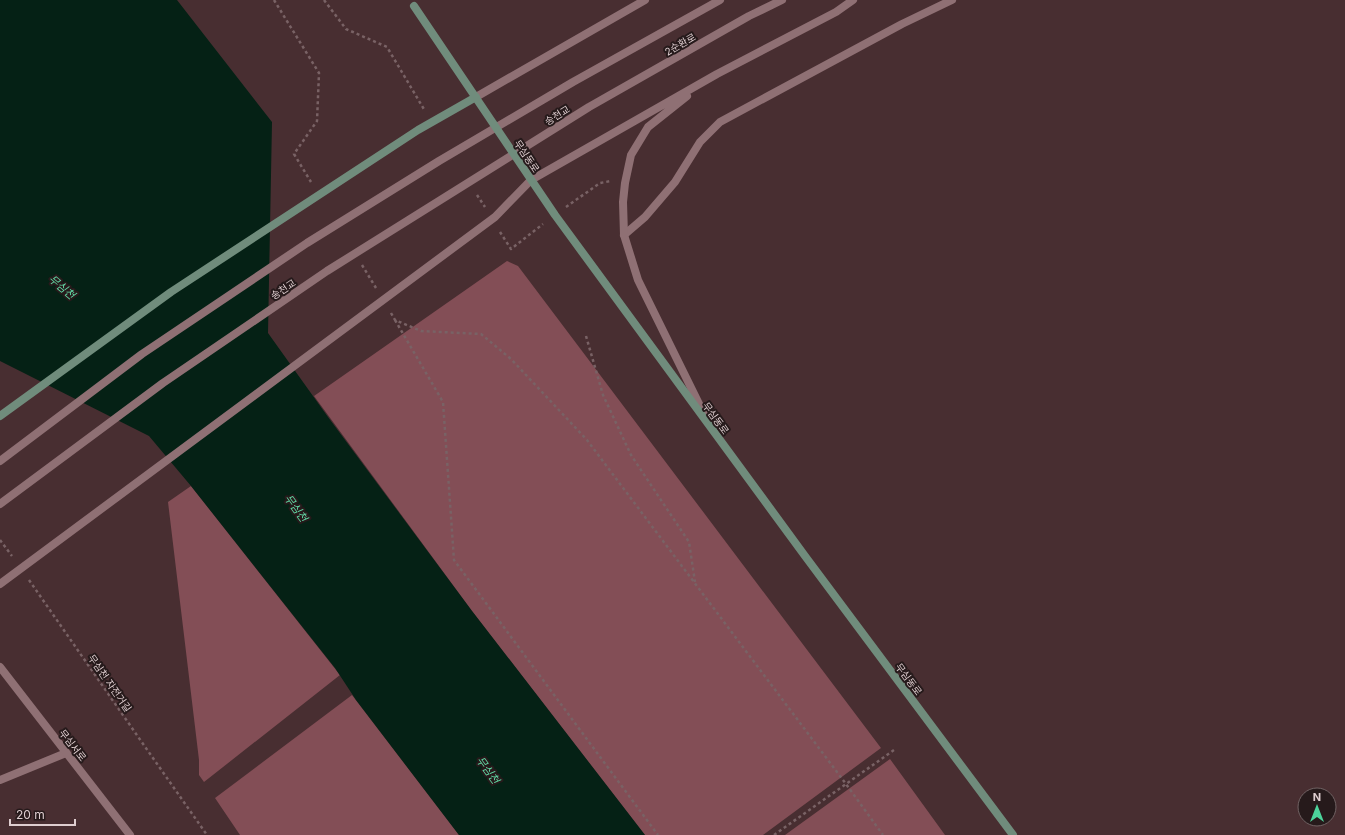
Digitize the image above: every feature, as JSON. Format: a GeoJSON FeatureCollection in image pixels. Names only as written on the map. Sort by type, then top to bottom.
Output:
{"type":"FeatureCollection","features":[{"type":"Feature","properties":{"kind":"main road","name":"무심동로"},"geometry":{"type":"LineString","coordinates":[[414,6],[555,215],[710,427],[1013,835]]}},
{"type":"Feature","properties":{"kind":"main road"},"geometry":{"type":"LineString","coordinates":[[0,416],[171,292],[418,130],[476,98]]}},
{"type":"Feature","properties":{"kind":"street"},"geometry":{"type":"LineString","coordinates":[[476,98],[645,0]]}},
{"type":"Feature","properties":{"kind":"street","name":"2순환로"},"geometry":{"type":"LineString","coordinates":[[573,82],[720,0]]}},
{"type":"Feature","properties":{"kind":"street","name":"2순환로"},"geometry":{"type":"LineString","coordinates":[[589,107],[749,16],[782,0]]}},
{"type":"Feature","properties":{"kind":"street"},"geometry":{"type":"LineString","coordinates":[[0,584],[495,217],[531,180],[716,74],[836,12],[853,0]]}},
{"type":"Feature","properties":{"kind":"street"},"geometry":{"type":"LineString","coordinates":[[624,235],[645,216],[675,182],[700,142],[720,122],[902,24],[952,0]]}},
{"type":"Feature","properties":{"kind":"street"},"geometry":{"type":"LineString","coordinates":[[710,427],[638,280],[624,235],[623,202],[625,183],[631,155],[648,127],[716,74]]}},
{"type":"Feature","properties":{"kind":"street","name":"송천교"},"geometry":{"type":"LineString","coordinates":[[0,461],[142,354],[307,243],[439,161],[573,82]]}},
{"type":"Feature","properties":{"kind":"street","name":"송천교"},"geometry":{"type":"LineString","coordinates":[[0,504],[163,382],[327,271],[589,107]]}},
{"type":"Feature","properties":{"kind":"street","name":"무심서로"},"geometry":{"type":"LineString","coordinates":[[0,667],[130,835]]}},
{"type":"Feature","properties":{"kind":"street"},"geometry":{"type":"LineString","coordinates":[[0,675],[9,679]]}},
{"type":"Feature","properties":{"kind":"street"},"geometry":{"type":"LineString","coordinates":[[0,780],[66,753]]}},
{"type":"Feature","properties":{"kind":"path"},"geometry":{"type":"LineString","coordinates":[[274,0],[319,73],[317,122],[294,154],[314,187]]}},
{"type":"Feature","properties":{"kind":"path"},"geometry":{"type":"LineString","coordinates":[[324,0],[346,29],[387,47],[432,122]]}},
{"type":"Feature","properties":{"kind":"path"},"geometry":{"type":"LineString","coordinates":[[600,183],[616,181]]}},
{"type":"Feature","properties":{"kind":"path"},"geometry":{"type":"LineString","coordinates":[[359,260],[379,294]]}},
{"type":"Feature","properties":{"kind":"path"},"geometry":{"type":"LineString","coordinates":[[387,307],[443,402],[454,560],[658,835]]}},
{"type":"Feature","properties":{"kind":"path"},"geometry":{"type":"LineString","coordinates":[[395,320],[421,330],[481,334],[512,359],[587,440],[695,582],[883,835]]}},
{"type":"Feature","properties":{"kind":"path"},"geometry":{"type":"LineString","coordinates":[[586,336],[603,395],[631,455],[689,542],[695,582]]}},
{"type":"Feature","properties":{"kind":"path"},"geometry":{"type":"LineString","coordinates":[[0,540],[13,558]]}},
{"type":"Feature","properties":{"kind":"path","name":"무심천 자전거길"},"geometry":{"type":"LineString","coordinates":[[26,576],[208,835]]}},
{"type":"Feature","properties":{"kind":"path"},"geometry":{"type":"LineString","coordinates":[[774,835],[894,750]]}},
{"type":"Feature","properties":{"kind":"shaded area"},"geometry":{"type":"Polygon","coordinates":[[[507,261],[518,266],[881,748],[763,835],[645,835],[472,611],[314,396],[507,261]]]}},
{"type":"Feature","properties":{"kind":"shaded area"},"geometry":{"type":"Polygon","coordinates":[[[191,486],[340,675],[204,782],[199,775],[199,760],[168,502],[191,486]]]}},
{"type":"Feature","properties":{"kind":"shaded area"},"geometry":{"type":"Polygon","coordinates":[[[352,695],[459,835],[240,835],[215,798],[352,695]]]}},
{"type":"Feature","properties":{"kind":"shaded area"},"geometry":{"type":"Polygon","coordinates":[[[890,759],[945,835],[785,835],[890,759]]]}},
{"type":"Feature","properties":{"kind":"water","name":"무심천"},"geometry":{"type":"Polygon","coordinates":[[[0,0],[177,0],[272,122],[268,333],[328,417],[472,611],[645,835],[459,835],[356,700],[335,668],[191,486],[149,436],[0,361],[0,0]]]}}]}
